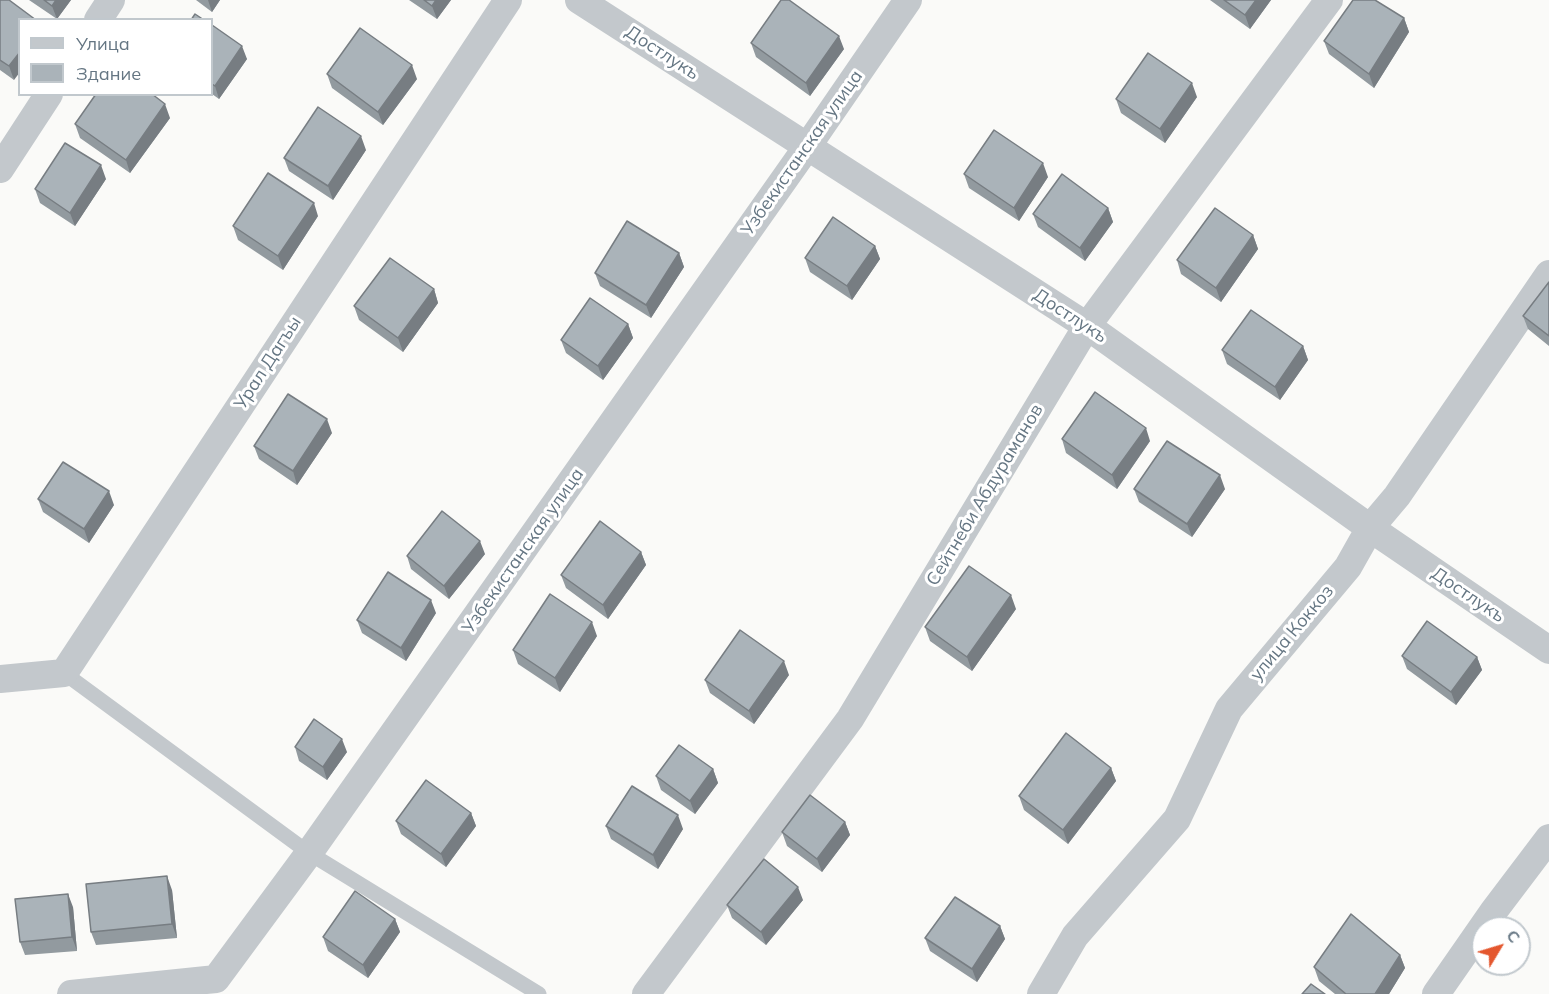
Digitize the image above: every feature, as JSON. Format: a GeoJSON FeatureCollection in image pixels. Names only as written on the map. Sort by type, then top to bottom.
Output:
{"type":"FeatureCollection","features":[{"type":"Feature","properties":{"kind":"street"},"geometry":{"type":"LineString","coordinates":[[99,18],[111,0]]}},
{"type":"Feature","properties":{"kind":"street","name":"Урал Дагъы"},"geometry":{"type":"LineString","coordinates":[[64,673],[508,0]]}},
{"type":"Feature","properties":{"kind":"street","name":"Достлукъ"},"geometry":{"type":"LineString","coordinates":[[579,0],[1087,326],[1370,528],[1549,650]]}},
{"type":"Feature","properties":{"kind":"street","name":"Узбекистанская улица"},"geometry":{"type":"LineString","coordinates":[[71,994],[218,986],[908,0]]}},
{"type":"Feature","properties":{"kind":"street","name":"Сейтнеби Абдураманов"},"geometry":{"type":"LineString","coordinates":[[646,994],[850,718],[1087,326],[1329,0]]}},
{"type":"Feature","properties":{"kind":"street"},"geometry":{"type":"LineString","coordinates":[[0,169],[48,96]]}},
{"type":"Feature","properties":{"kind":"street","name":"улица Коккоз"},"geometry":{"type":"LineString","coordinates":[[1041,994],[1075,936],[1177,819],[1229,709],[1348,567],[1370,528],[1397,496],[1549,274]]}},
{"type":"Feature","properties":{"kind":"street"},"geometry":{"type":"LineString","coordinates":[[0,679],[64,673]]}},
{"type":"Feature","properties":{"kind":"street"},"geometry":{"type":"LineString","coordinates":[[1436,994],[1493,912],[1549,838]]}},
{"type":"Feature","properties":{"kind":"lane"},"geometry":{"type":"LineString","coordinates":[[64,673],[309,853],[539,994]]}},
{"type":"Feature","properties":{"kind":"building"},"geometry":{"type":"Polygon","coordinates":[[[0,0],[9,0],[33,18],[18,18],[18,55],[9,66],[0,60],[0,0]]]}},
{"type":"Feature","properties":{"kind":"building"},"geometry":{"type":"Polygon","coordinates":[[[44,0],[56,0],[52,6],[44,0]]]}},
{"type":"Feature","properties":{"kind":"building"},"geometry":{"type":"Polygon","coordinates":[[[424,0],[436,0],[432,6],[424,0]]]}},
{"type":"Feature","properties":{"kind":"building"},"geometry":{"type":"Polygon","coordinates":[[[781,0],[789,0],[839,36],[806,83],[751,43],[781,0]]]}},
{"type":"Feature","properties":{"kind":"building"},"geometry":{"type":"Polygon","coordinates":[[[1224,0],[1256,0],[1245,15],[1224,0]]]}},
{"type":"Feature","properties":{"kind":"building"},"geometry":{"type":"Polygon","coordinates":[[[1353,0],[1375,0],[1404,18],[1369,74],[1324,41],[1353,0]]]}},
{"type":"Feature","properties":{"kind":"building"},"geometry":{"type":"Polygon","coordinates":[[[213,26],[242,46],[215,86],[213,85],[213,26]]]}},
{"type":"Feature","properties":{"kind":"building"},"geometry":{"type":"Polygon","coordinates":[[[360,28],[412,65],[378,112],[327,74],[360,28]]]}},
{"type":"Feature","properties":{"kind":"building"},"geometry":{"type":"Polygon","coordinates":[[[1148,53],[1192,83],[1160,129],[1116,99],[1148,53]]]}},
{"type":"Feature","properties":{"kind":"building"},"geometry":{"type":"Polygon","coordinates":[[[95,96],[155,96],[165,104],[126,160],[75,124],[95,96]]]}},
{"type":"Feature","properties":{"kind":"building"},"geometry":{"type":"Polygon","coordinates":[[[318,107],[361,136],[328,186],[284,158],[318,107]]]}},
{"type":"Feature","properties":{"kind":"building"},"geometry":{"type":"Polygon","coordinates":[[[994,130],[1043,163],[1014,208],[964,174],[994,130]]]}},
{"type":"Feature","properties":{"kind":"building"},"geometry":{"type":"Polygon","coordinates":[[[65,143],[101,165],[70,213],[35,189],[65,143]]]}},
{"type":"Feature","properties":{"kind":"building"},"geometry":{"type":"Polygon","coordinates":[[[268,173],[314,203],[278,256],[233,226],[268,173]]]}},
{"type":"Feature","properties":{"kind":"building"},"geometry":{"type":"Polygon","coordinates":[[[1062,174],[1108,208],[1080,248],[1033,214],[1062,174]]]}},
{"type":"Feature","properties":{"kind":"building"},"geometry":{"type":"Polygon","coordinates":[[[1215,208],[1253,235],[1216,288],[1177,260],[1215,208]]]}},
{"type":"Feature","properties":{"kind":"building"},"geometry":{"type":"Polygon","coordinates":[[[833,217],[875,246],[847,286],[805,258],[833,217]]]}},
{"type":"Feature","properties":{"kind":"building"},"geometry":{"type":"Polygon","coordinates":[[[627,221],[679,253],[646,305],[595,273],[627,221]]]}},
{"type":"Feature","properties":{"kind":"building"},"geometry":{"type":"Polygon","coordinates":[[[390,258],[434,289],[398,338],[354,306],[390,258]]]}},
{"type":"Feature","properties":{"kind":"building"},"geometry":{"type":"Polygon","coordinates":[[[1549,282],[1549,336],[1523,316],[1549,282]]]}},
{"type":"Feature","properties":{"kind":"building"},"geometry":{"type":"Polygon","coordinates":[[[590,298],[628,324],[598,366],[561,340],[590,298]]]}},
{"type":"Feature","properties":{"kind":"building"},"geometry":{"type":"Polygon","coordinates":[[[1251,310],[1303,346],[1275,387],[1222,350],[1251,310]]]}},
{"type":"Feature","properties":{"kind":"building"},"geometry":{"type":"Polygon","coordinates":[[[1095,392],[1146,428],[1112,475],[1062,439],[1095,392]]]}},
{"type":"Feature","properties":{"kind":"building"},"geometry":{"type":"Polygon","coordinates":[[[288,394],[327,419],[293,471],[254,446],[288,394]]]}},
{"type":"Feature","properties":{"kind":"building"},"geometry":{"type":"Polygon","coordinates":[[[1167,441],[1220,475],[1187,524],[1134,489],[1167,441]]]}},
{"type":"Feature","properties":{"kind":"building"},"geometry":{"type":"Polygon","coordinates":[[[63,462],[109,491],[84,529],[38,499],[63,462]]]}},
{"type":"Feature","properties":{"kind":"building"},"geometry":{"type":"Polygon","coordinates":[[[442,511],[480,541],[444,586],[407,556],[442,511]]]}},
{"type":"Feature","properties":{"kind":"building"},"geometry":{"type":"Polygon","coordinates":[[[600,521],[641,552],[603,605],[561,575],[600,521]]]}},
{"type":"Feature","properties":{"kind":"building"},"geometry":{"type":"Polygon","coordinates":[[[969,566],[1011,595],[967,657],[925,627],[969,566]]]}},
{"type":"Feature","properties":{"kind":"building"},"geometry":{"type":"Polygon","coordinates":[[[388,572],[431,600],[401,648],[357,620],[388,572]]]}},
{"type":"Feature","properties":{"kind":"building"},"geometry":{"type":"Polygon","coordinates":[[[550,594],[592,622],[555,678],[513,650],[550,594]]]}},
{"type":"Feature","properties":{"kind":"building"},"geometry":{"type":"Polygon","coordinates":[[[1427,621],[1477,657],[1451,692],[1402,656],[1427,621]]]}},
{"type":"Feature","properties":{"kind":"building"},"geometry":{"type":"Polygon","coordinates":[[[740,630],[784,661],[749,711],[705,680],[740,630]]]}},
{"type":"Feature","properties":{"kind":"building"},"geometry":{"type":"Polygon","coordinates":[[[314,719],[342,739],[323,767],[295,747],[314,719]]]}},
{"type":"Feature","properties":{"kind":"building"},"geometry":{"type":"Polygon","coordinates":[[[1066,733],[1111,768],[1063,830],[1019,796],[1066,733]]]}},
{"type":"Feature","properties":{"kind":"building"},"geometry":{"type":"Polygon","coordinates":[[[679,745],[713,769],[690,801],[656,776],[679,745]]]}},
{"type":"Feature","properties":{"kind":"building"},"geometry":{"type":"Polygon","coordinates":[[[426,780],[471,813],[441,854],[396,821],[426,780]]]}},
{"type":"Feature","properties":{"kind":"building"},"geometry":{"type":"Polygon","coordinates":[[[632,786],[678,815],[653,855],[606,826],[632,786]]]}},
{"type":"Feature","properties":{"kind":"building"},"geometry":{"type":"Polygon","coordinates":[[[810,795],[845,822],[817,859],[782,832],[810,795]]]}},
{"type":"Feature","properties":{"kind":"building"},"geometry":{"type":"Polygon","coordinates":[[[764,859],[798,887],[761,932],[727,905],[764,859]]]}},
{"type":"Feature","properties":{"kind":"building"},"geometry":{"type":"Polygon","coordinates":[[[167,876],[172,924],[91,932],[86,884],[167,876]]]}},
{"type":"Feature","properties":{"kind":"building"},"geometry":{"type":"Polygon","coordinates":[[[355,891],[395,919],[363,965],[323,937],[355,891]]]}},
{"type":"Feature","properties":{"kind":"building"},"geometry":{"type":"Polygon","coordinates":[[[68,894],[72,937],[20,942],[15,899],[68,894]]]}},
{"type":"Feature","properties":{"kind":"building"},"geometry":{"type":"Polygon","coordinates":[[[955,897],[1000,926],[972,969],[925,938],[955,897]]]}},
{"type":"Feature","properties":{"kind":"building"},"geometry":{"type":"Polygon","coordinates":[[[1351,914],[1400,955],[1375,994],[1346,994],[1314,967],[1351,914]]]}},
{"type":"Feature","properties":{"kind":"building"},"geometry":{"type":"Polygon","coordinates":[[[1311,984],[1325,994],[1302,994],[1311,984]]]}}]}
